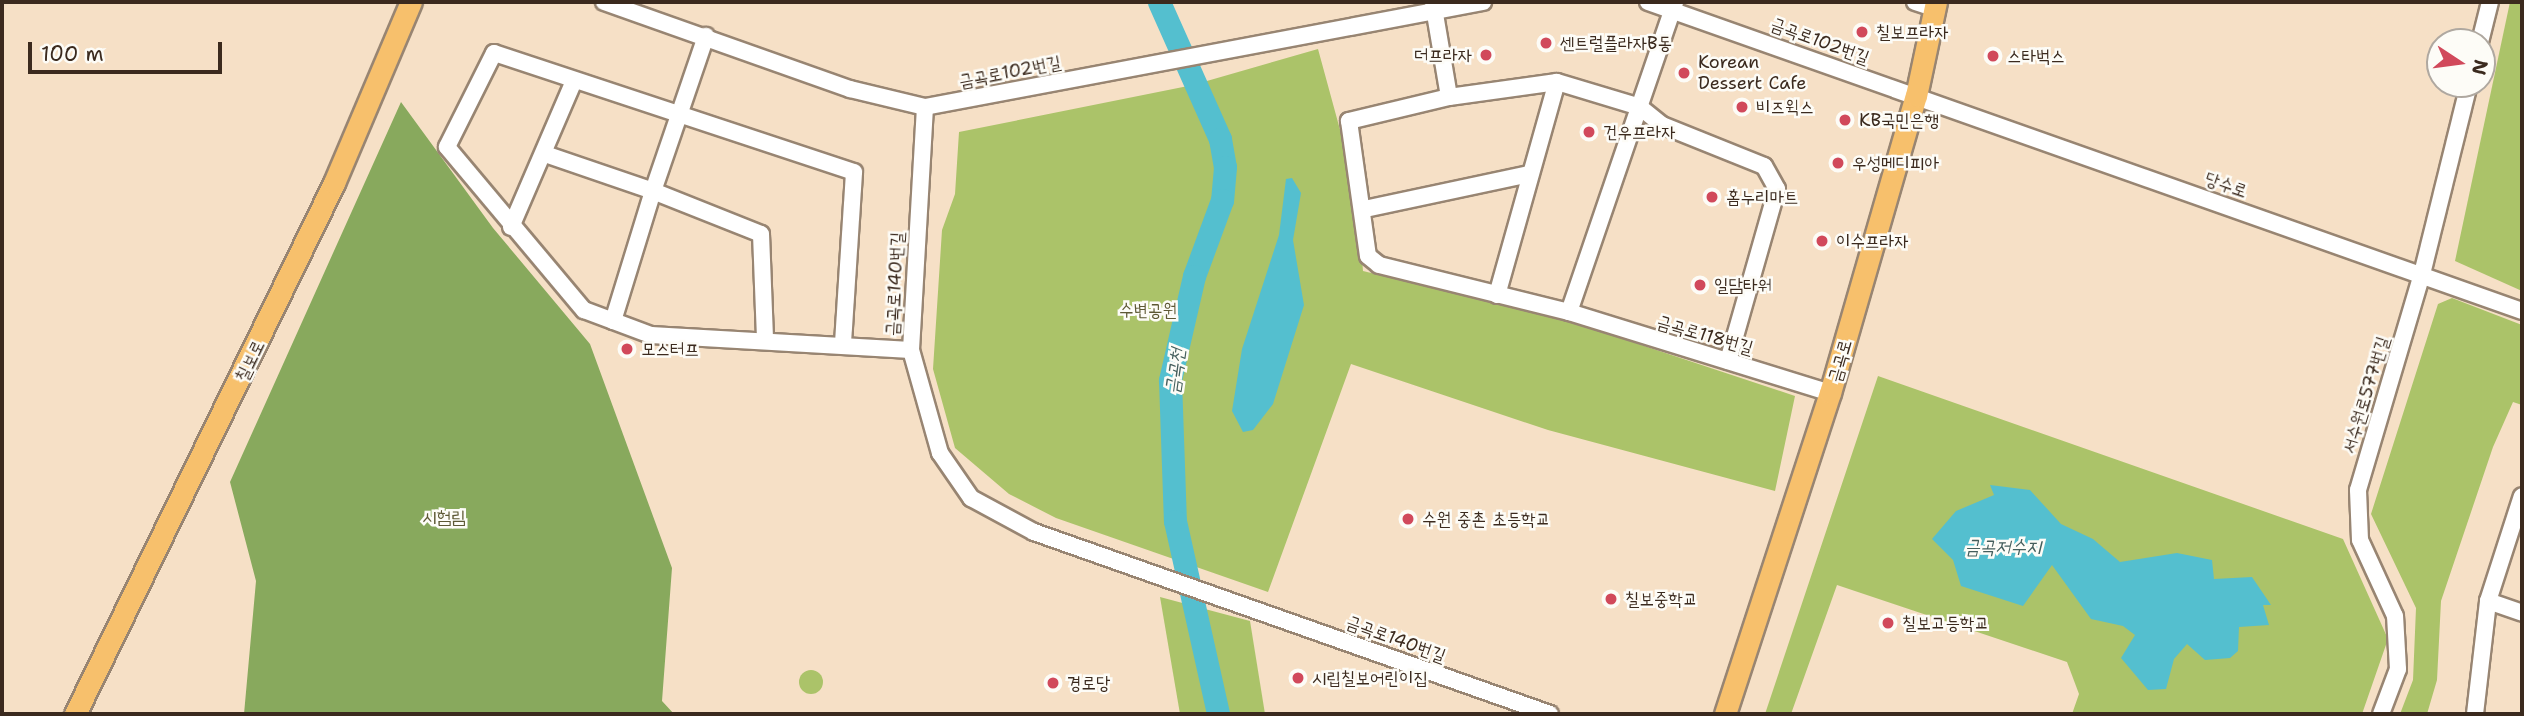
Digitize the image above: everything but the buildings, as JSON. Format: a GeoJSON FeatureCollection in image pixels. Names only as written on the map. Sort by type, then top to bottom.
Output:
{"type":"FeatureCollection","features":[{"type":"Feature","properties":{"kind":"main road","name":"칠보로"},"geometry":{"type":"LineString","coordinates":[[75,714],[334,183],[411,2]]}},
{"type":"Feature","properties":{"kind":"main road","name":"금곡로"},"geometry":{"type":"LineString","coordinates":[[1725,714],[1830,393],[1916,96],[1928,4]]}},
{"type":"Feature","properties":{"kind":"street","name":"금곡로102번길"},"geometry":{"type":"LineString","coordinates":[[604,2],[850,89],[925,107],[1116,72],[1434,6],[1483,2]]}},
{"type":"Feature","properties":{"kind":"street","name":"금곡로102번길"},"geometry":{"type":"LineString","coordinates":[[1647,2],[1673,5],[1916,96]]}},
{"type":"Feature","properties":{"kind":"street"},"geometry":{"type":"LineString","coordinates":[[2484,28],[2490,2]]}},
{"type":"Feature","properties":{"kind":"street"},"geometry":{"type":"LineString","coordinates":[[1569,312],[1673,5]]}},
{"type":"Feature","properties":{"kind":"street"},"geometry":{"type":"LineString","coordinates":[[1434,6],[1449,97],[1557,82],[1640,107],[1662,125],[1763,166],[1776,189],[1728,361]]}},
{"type":"Feature","properties":{"kind":"street"},"geometry":{"type":"LineString","coordinates":[[613,321],[653,191],[682,118],[706,36]]}},
{"type":"Feature","properties":{"kind":"street"},"geometry":{"type":"LineString","coordinates":[[843,343],[855,172],[573,83],[494,53],[447,147],[511,227],[584,310],[651,335],[843,343],[911,349]]}},
{"type":"Feature","properties":{"kind":"street"},"geometry":{"type":"LineString","coordinates":[[1497,295],[1557,82]]}},
{"type":"Feature","properties":{"kind":"street"},"geometry":{"type":"LineString","coordinates":[[511,227],[545,154],[573,83]]}},
{"type":"Feature","properties":{"kind":"street","name":"당수로"},"geometry":{"type":"LineString","coordinates":[[1916,96],[2522,311]]}},
{"type":"Feature","properties":{"kind":"street","name":"금곡로118번길"},"geometry":{"type":"LineString","coordinates":[[1449,97],[1349,121],[1365,209],[1368,256],[1379,265],[1569,312],[1830,393]]}},
{"type":"Feature","properties":{"kind":"street","name":"서수원로577번길"},"geometry":{"type":"LineString","coordinates":[[2381,714],[2398,669],[2395,616],[2360,540],[2358,490],[2423,274],[2466,98]]}},
{"type":"Feature","properties":{"kind":"street","name":"금곡로140번길"},"geometry":{"type":"LineString","coordinates":[[925,107],[911,349],[940,453],[971,498],[1034,532],[1228,598],[1550,714]]}},
{"type":"Feature","properties":{"kind":"street"},"geometry":{"type":"LineString","coordinates":[[545,154],[653,191],[761,233],[765,340]]}},
{"type":"Feature","properties":{"kind":"street"},"geometry":{"type":"LineString","coordinates":[[1365,209],[1530,174]]}},
{"type":"Feature","properties":{"kind":"street"},"geometry":{"type":"LineString","coordinates":[[2475,714],[2488,601],[2522,496]]}},
{"type":"Feature","properties":{"kind":"street"},"geometry":{"type":"LineString","coordinates":[[2488,601],[2522,613]]}},
{"type":"Feature","properties":{"kind":"green space"},"geometry":{"type":"Polygon","coordinates":[[[2510,2],[2522,2],[2522,291],[2455,261],[2490,98],[2496,98],[2496,68],[2510,2]]]}},
{"type":"Feature","properties":{"kind":"green space","name":"수변공원"},"geometry":{"type":"Polygon","coordinates":[[[1318,49],[1357,192],[1363,271],[1569,321],[1795,396],[1775,491],[1548,430],[1351,364],[1268,592],[1056,518],[1009,494],[955,448],[933,369],[942,230],[955,194],[959,132],[1193,85],[1318,49]]]}},
{"type":"Feature","properties":{"kind":"green space","name":"시험림"},"geometry":{"type":"Polygon","coordinates":[[[401,102],[493,228],[590,344],[672,568],[662,701],[674,714],[244,714],[256,581],[230,482],[401,102]]]}},
{"type":"Feature","properties":{"kind":"green space"},"geometry":{"type":"Polygon","coordinates":[[[2452,298],[2522,325],[2522,405],[2513,402],[2493,447],[2441,601],[2437,680],[2427,714],[2400,714],[2413,680],[2416,608],[2371,514],[2438,304],[2452,298]]]}},
{"type":"Feature","properties":{"kind":"green space"},"geometry":{"type":"Polygon","coordinates":[[[1878,376],[2343,539],[2388,639],[2362,714],[2072,714],[2079,694],[2067,662],[1837,585],[1791,714],[1765,714],[1878,376]]]}},
{"type":"Feature","properties":{"kind":"green space"},"geometry":{"type":"Polygon","coordinates":[[[1160,597],[1250,621],[1265,714],[1180,714],[1160,597]]]}},
{"type":"Feature","properties":{"kind":"green space"},"geometry":{"type":"Polygon","coordinates":[[[811,670],[822,677],[823,682],[816,693],[811,694],[800,687],[799,682],[806,671],[811,670]]]}},
{"type":"Feature","properties":{"kind":"water"},"geometry":{"type":"Polygon","coordinates":[[[1292,178],[1301,193],[1293,240],[1304,305],[1273,404],[1253,430],[1243,432],[1232,411],[1242,349],[1279,235],[1286,179],[1292,178]]]}},
{"type":"Feature","properties":{"kind":"water","name":"금곡저수지"},"geometry":{"type":"Polygon","coordinates":[[[1990,485],[2030,490],[2061,524],[2093,539],[2120,562],[2177,553],[2212,560],[2214,579],[2252,577],[2271,605],[2263,605],[2269,625],[2239,627],[2238,651],[2230,658],[2205,660],[2187,644],[2174,659],[2166,689],[2148,690],[2121,658],[2135,635],[2123,626],[2091,619],[2052,565],[2023,606],[1961,586],[1953,560],[1932,539],[1956,511],[1994,495],[1990,485]]]}},
{"type":"Feature","properties":{"kind":"waterway","name":"금곡천"},"geometry":{"type":"LineString","coordinates":[[1159,2],[1220,139],[1225,167],[1222,200],[1194,276],[1170,380],[1175,521],[1218,714]]}},
{"type":"Feature","properties":{"kind":"place","name":"칠보프라자"},"geometry":{"type":"Point","coordinates":[1862,32]}},
{"type":"Feature","properties":{"kind":"place","name":"센트럴플라자B동"},"geometry":{"type":"Point","coordinates":[1546,43]}},
{"type":"Feature","properties":{"kind":"place","name":"더프라자"},"geometry":{"type":"Point","coordinates":[1486,55]}},
{"type":"Feature","properties":{"kind":"place","name":"스타벅스"},"geometry":{"type":"Point","coordinates":[1993,56]}},
{"type":"Feature","properties":{"kind":"place","name":"Korean Dessert Cafe"},"geometry":{"type":"Point","coordinates":[1684,73]}},
{"type":"Feature","properties":{"kind":"place","name":"비즈윅스"},"geometry":{"type":"Point","coordinates":[1742,107]}},
{"type":"Feature","properties":{"kind":"place","name":"KB국민은행"},"geometry":{"type":"Point","coordinates":[1845,120]}},
{"type":"Feature","properties":{"kind":"place","name":"건우프라자"},"geometry":{"type":"Point","coordinates":[1589,132]}},
{"type":"Feature","properties":{"kind":"place","name":"우성메디피아"},"geometry":{"type":"Point","coordinates":[1838,163]}},
{"type":"Feature","properties":{"kind":"place","name":"홈누리마트"},"geometry":{"type":"Point","coordinates":[1712,197]}},
{"type":"Feature","properties":{"kind":"place","name":"이수프라자"},"geometry":{"type":"Point","coordinates":[1822,241]}},
{"type":"Feature","properties":{"kind":"place","name":"일담타워"},"geometry":{"type":"Point","coordinates":[1700,285]}},
{"type":"Feature","properties":{"kind":"place","name":"모스터프"},"geometry":{"type":"Point","coordinates":[627,349]}},
{"type":"Feature","properties":{"kind":"place","name":"수원 중촌 초등학교"},"geometry":{"type":"Point","coordinates":[1408,519]}},
{"type":"Feature","properties":{"kind":"place","name":"칠보중학교"},"geometry":{"type":"Point","coordinates":[1611,599]}},
{"type":"Feature","properties":{"kind":"place","name":"칠보고등학교"},"geometry":{"type":"Point","coordinates":[1888,623]}},
{"type":"Feature","properties":{"kind":"place","name":"시립칠보어린이집"},"geometry":{"type":"Point","coordinates":[1298,678]}},
{"type":"Feature","properties":{"kind":"place","name":"경로당"},"geometry":{"type":"Point","coordinates":[1053,683]}}]}
